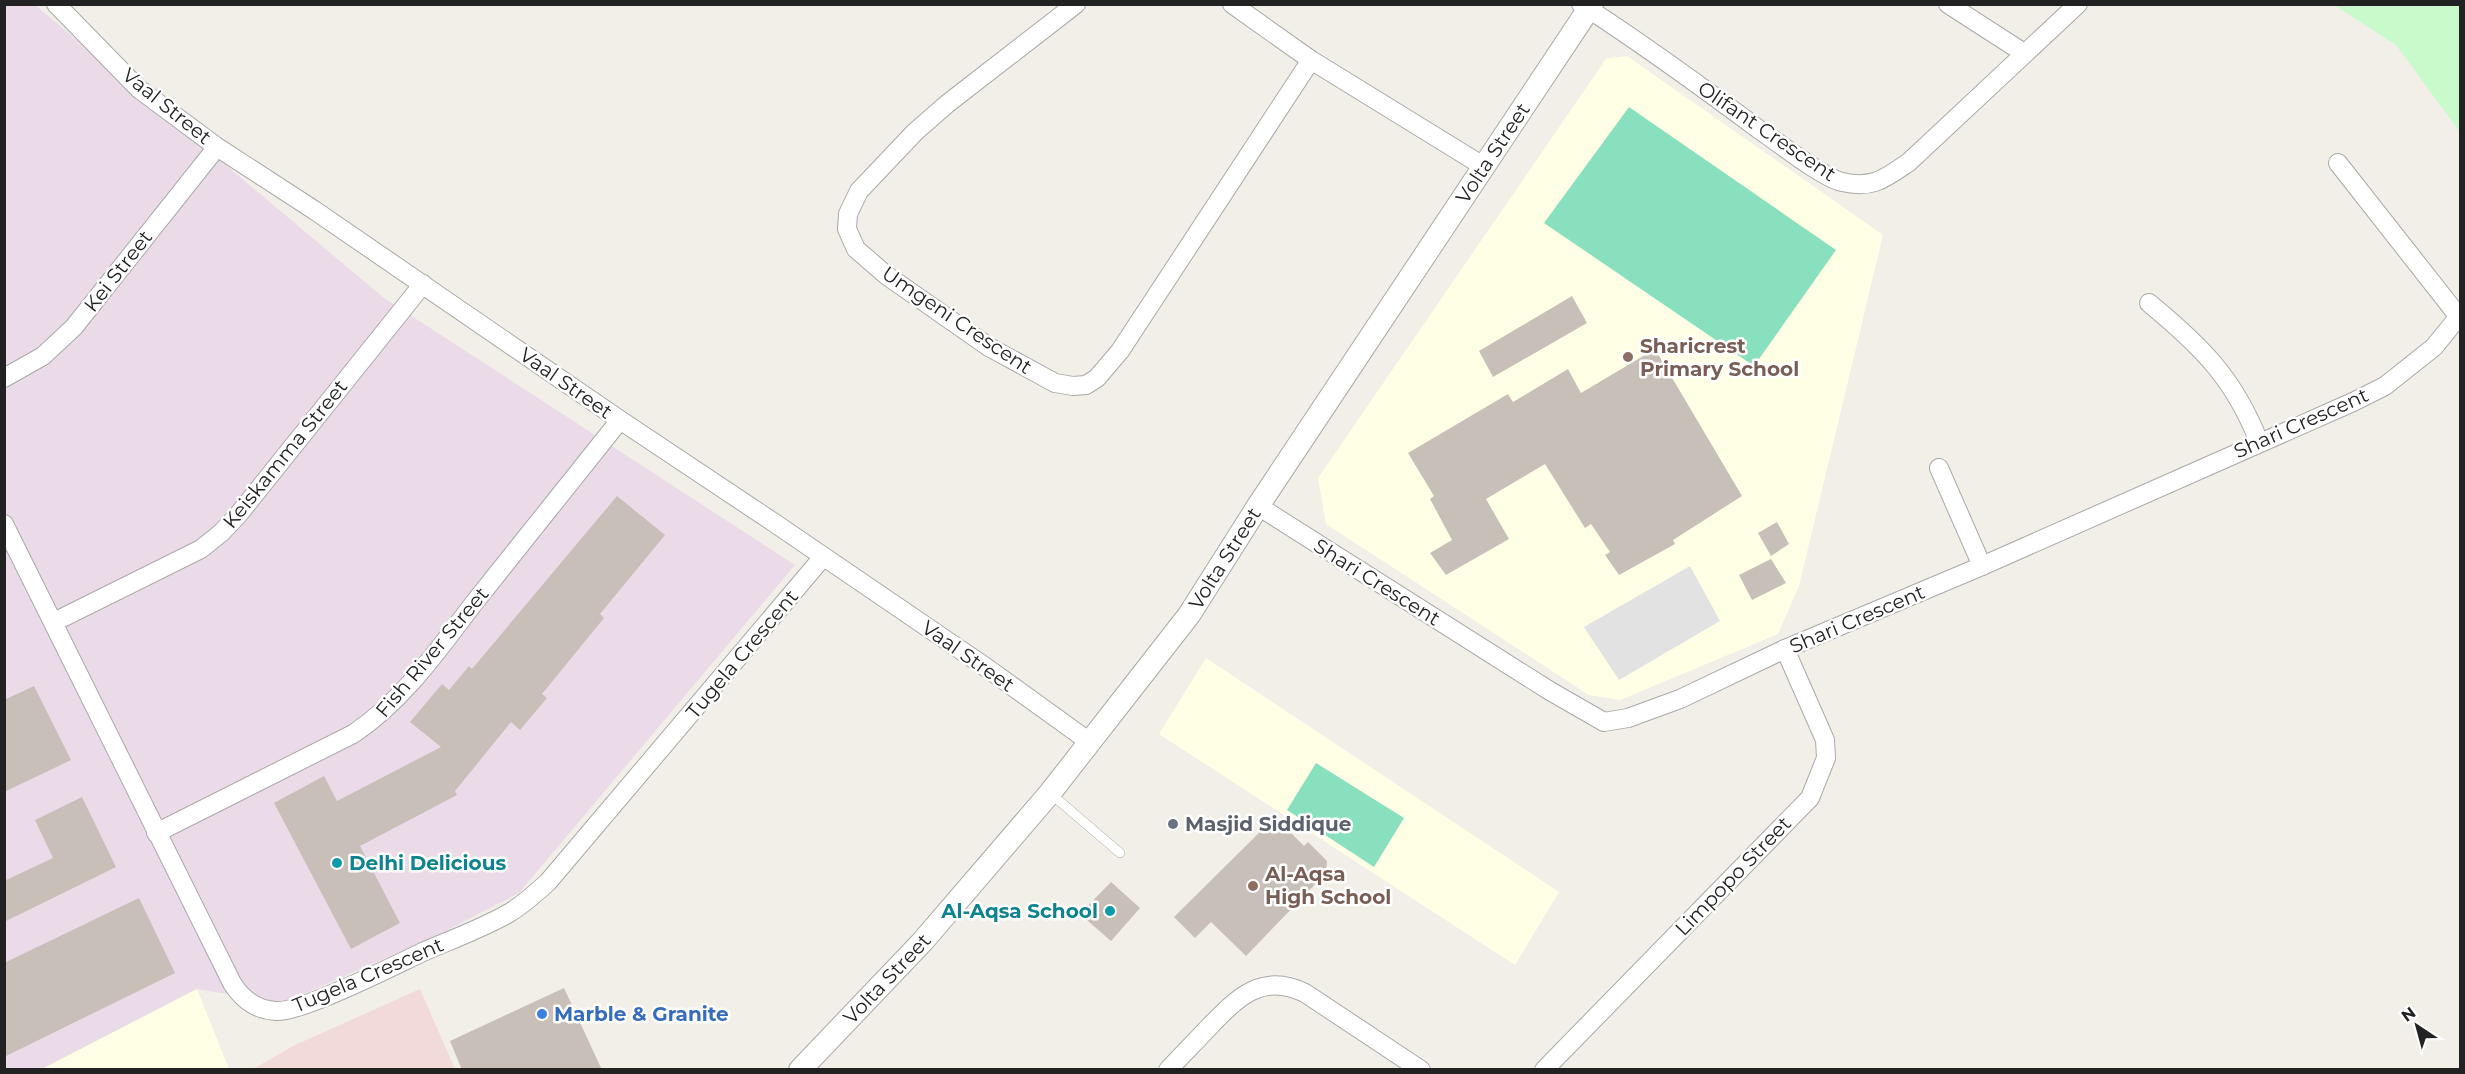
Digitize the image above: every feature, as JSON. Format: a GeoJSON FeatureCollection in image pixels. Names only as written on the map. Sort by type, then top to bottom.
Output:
{"type":"FeatureCollection","features":[{"type":"Feature","properties":{"kind":"street","name":"Vaal Street"},"geometry":{"type":"LineString","coordinates":[[56,4],[140,88],[217,147],[314,210],[987,668],[1091,743]]}},
{"type":"Feature","properties":{"kind":"street","name":"Umgeni Crescent"},"geometry":{"type":"LineString","coordinates":[[1076,4],[947,104],[915,132],[859,191],[848,214],[847,229],[856,249],[886,275],[989,347],[1032,372],[1066,386],[1086,385],[1098,378],[1120,351],[1311,60]]}},
{"type":"Feature","properties":{"kind":"street"},"geometry":{"type":"LineString","coordinates":[[1232,4],[1311,60],[1484,166]]}},
{"type":"Feature","properties":{"kind":"street"},"geometry":{"type":"LineString","coordinates":[[1947,4],[2024,53]]}},
{"type":"Feature","properties":{"kind":"street","name":"Olifant Crescent"},"geometry":{"type":"LineString","coordinates":[[1587,6],[1802,160],[1839,182],[1870,185],[1909,162],[2078,4]]}},
{"type":"Feature","properties":{"kind":"street","name":"Volta Street"},"geometry":{"type":"LineString","coordinates":[[800,1070],[923,941],[1050,793],[1189,615],[1587,6]]}},
{"type":"Feature","properties":{"kind":"street","name":"Kei Street"},"geometry":{"type":"LineString","coordinates":[[4,378],[43,356],[74,327],[217,147]]}},
{"type":"Feature","properties":{"kind":"street"},"geometry":{"type":"LineString","coordinates":[[2338,163],[2460,316]]}},
{"type":"Feature","properties":{"kind":"street","name":"Keiskamma Street"},"geometry":{"type":"LineString","coordinates":[[54,622],[201,549],[221,533],[423,284]]}},
{"type":"Feature","properties":{"kind":"street"},"geometry":{"type":"LineString","coordinates":[[2149,303],[2193,339],[2208,356],[2247,412],[2259,442]]}},
{"type":"Feature","properties":{"kind":"street","name":"Shari Crescent"},"geometry":{"type":"LineString","coordinates":[[1258,507],[1550,692],[1604,722],[1628,718],[1680,699],[1785,649],[1982,566],[2385,386],[2434,347],[2460,316]]}},
{"type":"Feature","properties":{"kind":"street","name":"Fish River Street"},"geometry":{"type":"LineString","coordinates":[[156,833],[353,734],[392,705],[620,420]]}},
{"type":"Feature","properties":{"kind":"street"},"geometry":{"type":"LineString","coordinates":[[1939,468],[1982,566]]}},
{"type":"Feature","properties":{"kind":"street","name":"Tugela Crescent"},"geometry":{"type":"LineString","coordinates":[[4,524],[156,833],[239,995],[248,1003],[277,1011],[292,1009],[493,921],[529,900],[548,882],[686,722],[823,557]]}},
{"type":"Feature","properties":{"kind":"street","name":"Limpopo Street"},"geometry":{"type":"LineString","coordinates":[[1544,1070],[1810,798],[1826,758],[1825,740],[1785,649]]}},
{"type":"Feature","properties":{"kind":"street"},"geometry":{"type":"LineString","coordinates":[[1168,1070],[1235,1000],[1264,986],[1280,984],[1305,993],[1421,1070]]}},
{"type":"Feature","properties":{"kind":"lane"},"geometry":{"type":"LineString","coordinates":[[1050,793],[1120,854]]}},
{"type":"Feature","properties":{"kind":"shaded area"},"geometry":{"type":"Polygon","coordinates":[[[34,4],[384,298],[795,565],[519,893],[434,937],[283,1003],[197,989],[42,1069],[5,1070],[4,5],[34,4]]]}},
{"type":"Feature","properties":{"kind":"shaded area","name":"Sharicrest Primary School"},"geometry":{"type":"Polygon","coordinates":[[[1627,56],[1883,235],[1799,586],[1778,634],[1620,700],[1589,695],[1326,524],[1318,478],[1606,59],[1627,56]]]}},
{"type":"Feature","properties":{"kind":"shaded area"},"geometry":{"type":"Polygon","coordinates":[[[1690,566],[1720,621],[1619,680],[1584,627],[1690,566]]]}},
{"type":"Feature","properties":{"kind":"shaded area"},"geometry":{"type":"Polygon","coordinates":[[[1206,658],[1559,892],[1515,965],[1159,734],[1206,658]]]}},
{"type":"Feature","properties":{"kind":"shaded area"},"geometry":{"type":"Polygon","coordinates":[[[197,989],[229,1069],[42,1069],[197,989]]]}},
{"type":"Feature","properties":{"kind":"shaded area"},"geometry":{"type":"Polygon","coordinates":[[[420,989],[455,1069],[253,1069],[293,1046],[420,989]]]}},
{"type":"Feature","properties":{"kind":"green space"},"geometry":{"type":"Polygon","coordinates":[[[2334,5],[2460,5],[2460,132],[2396,45],[2334,5]]]}},
{"type":"Feature","properties":{"kind":"green space"},"geometry":{"type":"Polygon","coordinates":[[[1629,107],[1836,250],[1754,366],[1544,223],[1629,107]]]}},
{"type":"Feature","properties":{"kind":"green space"},"geometry":{"type":"Polygon","coordinates":[[[1316,763],[1404,818],[1374,867],[1287,810],[1316,763]]]}},
{"type":"Feature","properties":{"kind":"building"},"geometry":{"type":"Polygon","coordinates":[[[1572,296],[1587,323],[1493,377],[1479,351],[1572,296]]]}},
{"type":"Feature","properties":{"kind":"building"},"geometry":{"type":"Polygon","coordinates":[[[1655,349],[1742,496],[1673,540],[1675,544],[1619,575],[1605,555],[1610,552],[1591,524],[1585,528],[1545,464],[1486,499],[1509,539],[1446,575],[1430,553],[1452,540],[1430,499],[1434,496],[1408,453],[1508,394],[1513,402],[1568,369],[1581,393],[1655,349]]]}},
{"type":"Feature","properties":{"kind":"building"},"geometry":{"type":"Polygon","coordinates":[[[617,496],[665,535],[600,614],[604,618],[542,694],[547,698],[520,730],[511,722],[455,791],[457,795],[360,846],[400,923],[351,949],[274,803],[324,776],[337,801],[441,747],[410,722],[442,684],[449,690],[469,666],[472,669],[617,496]]]}},
{"type":"Feature","properties":{"kind":"building"},"geometry":{"type":"Polygon","coordinates":[[[1777,522],[1789,544],[1771,556],[1758,533],[1777,522]]]}},
{"type":"Feature","properties":{"kind":"building"},"geometry":{"type":"Polygon","coordinates":[[[1771,559],[1786,583],[1752,600],[1739,575],[1771,559]]]}},
{"type":"Feature","properties":{"kind":"building"},"geometry":{"type":"Polygon","coordinates":[[[34,686],[71,760],[4,792],[4,700],[34,686]]]}},
{"type":"Feature","properties":{"kind":"building"},"geometry":{"type":"Polygon","coordinates":[[[82,797],[116,867],[4,922],[4,881],[53,858],[35,820],[82,797]]]}},
{"type":"Feature","properties":{"kind":"building","name":"Al-Aqsa High School"},"geometry":{"type":"Polygon","coordinates":[[[1272,820],[1285,833],[1288,830],[1304,846],[1308,842],[1327,861],[1326,873],[1246,956],[1211,922],[1195,938],[1174,917],[1272,820]]]}},
{"type":"Feature","properties":{"kind":"building","name":"Al-Aqsa School"},"geometry":{"type":"Polygon","coordinates":[[[1111,882],[1140,908],[1111,941],[1080,914],[1111,882]]]}},
{"type":"Feature","properties":{"kind":"building"},"geometry":{"type":"Polygon","coordinates":[[[139,898],[175,973],[4,1057],[4,963],[139,898]]]}},
{"type":"Feature","properties":{"kind":"building","name":"Marble & Granite"},"geometry":{"type":"Polygon","coordinates":[[[564,988],[602,1070],[462,1070],[450,1041],[564,988]]]}},
{"type":"Feature","properties":{"kind":"place","name":"Sharicrest Primary School"},"geometry":{"type":"Point","coordinates":[1628,357]}},
{"type":"Feature","properties":{"kind":"place","name":"Masjid Siddique"},"geometry":{"type":"Point","coordinates":[1173,824]}},
{"type":"Feature","properties":{"kind":"place","name":"Delhi Delicious"},"geometry":{"type":"Point","coordinates":[337,863]}},
{"type":"Feature","properties":{"kind":"place","name":"Al-Aqsa High School"},"geometry":{"type":"Point","coordinates":[1253,886]}},
{"type":"Feature","properties":{"kind":"place","name":"Al-Aqsa School"},"geometry":{"type":"Point","coordinates":[1110,911]}},
{"type":"Feature","properties":{"kind":"place","name":"Marble & Granite"},"geometry":{"type":"Point","coordinates":[542,1014]}}]}
